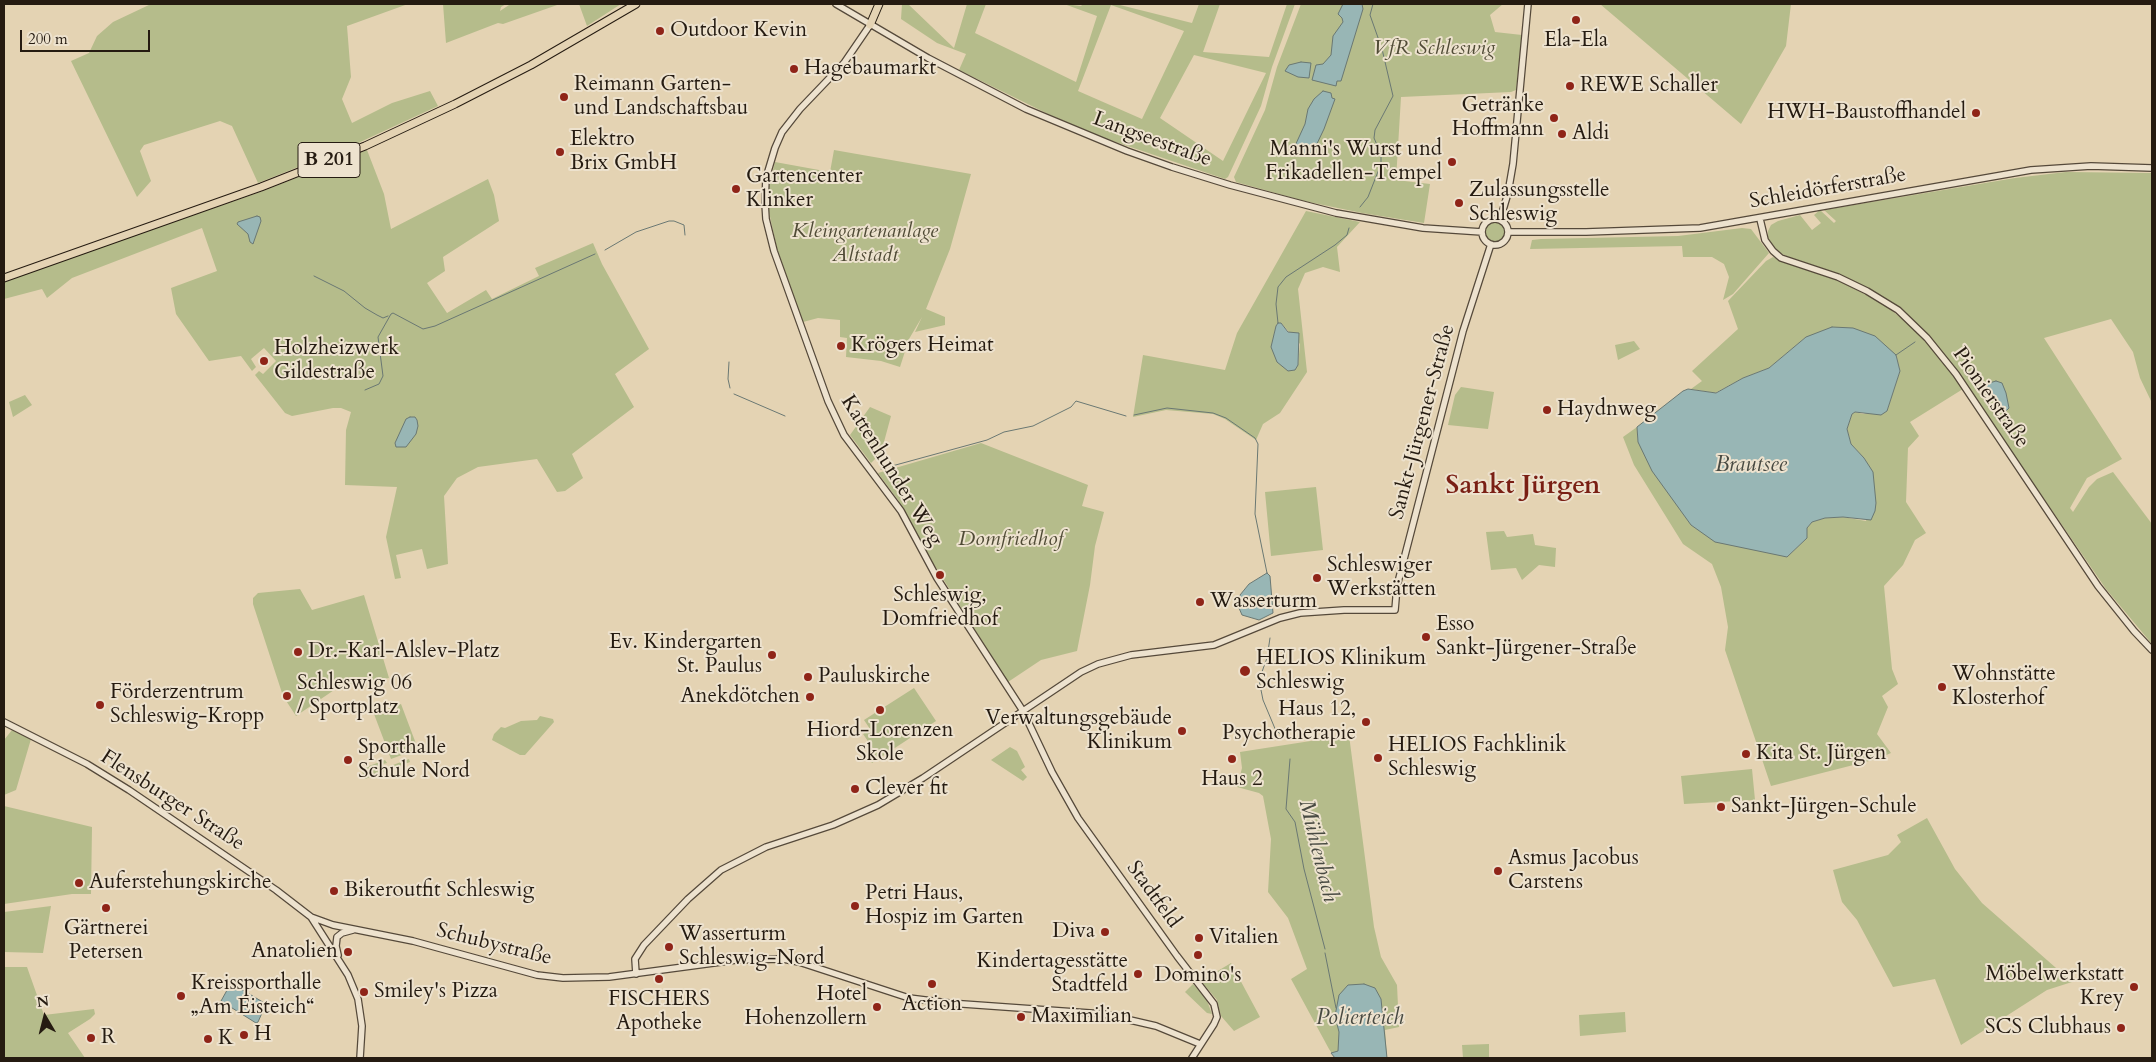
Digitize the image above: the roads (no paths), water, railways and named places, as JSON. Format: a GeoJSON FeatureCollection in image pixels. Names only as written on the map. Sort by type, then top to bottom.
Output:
{"type":"FeatureCollection","features":[{"type":"Feature","properties":{"kind":"main road","name":"B 201"},"geometry":{"type":"LineString","coordinates":[[4,278],[261,187],[365,146],[455,104],[531,65],[636,4]]}},
{"type":"Feature","properties":{"kind":"main road"},"geometry":{"type":"LineString","coordinates":[[870,25],[879,4]]}},
{"type":"Feature","properties":{"kind":"street","name":"Langseestraße"},"geometry":{"type":"LineString","coordinates":[[836,4],[928,58],[1026,108],[1127,151],[1172,167],[1230,185],[1336,213],[1424,228],[1482,232]]}},
{"type":"Feature","properties":{"kind":"street"},"geometry":{"type":"LineString","coordinates":[[1500,220],[1508,193],[1513,164],[1528,4]]}},
{"type":"Feature","properties":{"kind":"street","name":"Kattenhunder Weg"},"geometry":{"type":"LineString","coordinates":[[870,25],[853,51],[800,109],[782,132],[775,148],[768,169],[765,190],[766,219],[774,251],[832,413],[844,435],[892,496],[937,578],[1023,711],[1078,818],[1111,865]]}},
{"type":"Feature","properties":{"kind":"street","name":"Schleidörferstraße"},"geometry":{"type":"LineString","coordinates":[[1508,232],[1664,230],[1720,226],[1850,201],[2031,170],[2091,166],[2152,168]]}},
{"type":"Feature","properties":{"kind":"street","name":"Pionierstraße"},"geometry":{"type":"LineString","coordinates":[[1760,219],[1765,240],[1781,258],[1838,277],[1867,291],[1898,310],[1926,338],[1956,374],[2098,586],[2134,631],[2152,650]]}},
{"type":"Feature","properties":{"kind":"street"},"geometry":{"type":"LineString","coordinates":[[1500,220],[1506,224],[1508,232],[1503,242],[1491,244],[1485,240],[1482,232],[1488,221],[1500,220]]}},
{"type":"Feature","properties":{"kind":"street","name":"Sankt-Jürgener-Straße"},"geometry":{"type":"LineString","coordinates":[[1023,711],[1081,672],[1120,657],[1214,645],[1243,635],[1280,618],[1300,613],[1344,610],[1395,610],[1397,586],[1463,331],[1491,244]]}},
{"type":"Feature","properties":{"kind":"street"},"geometry":{"type":"LineString","coordinates":[[636,974],[635,959],[644,945],[688,899],[721,870],[766,847],[833,826],[878,805],[923,778],[1023,711]]}},
{"type":"Feature","properties":{"kind":"street","name":"Flensburger Straße"},"geometry":{"type":"LineString","coordinates":[[4,722],[87,764],[129,790],[276,890],[310,918],[351,980],[358,999],[362,1026],[360,1058]]}},
{"type":"Feature","properties":{"kind":"street","name":"Stadtfeld"},"geometry":{"type":"LineString","coordinates":[[1111,865],[1214,1004],[1217,1017],[1192,1058]]}},
{"type":"Feature","properties":{"kind":"street","name":"Schubystraße"},"geometry":{"type":"LineString","coordinates":[[310,918],[332,925],[413,940],[537,975],[583,979],[752,959],[784,959],[799,962],[909,998],[949,1003],[1104,1014],[1156,1026],[1200,1044]]}},
{"type":"Feature","properties":{"kind":"street"},"geometry":{"type":"LineString","coordinates":[[340,962],[336,946],[337,937],[342,933],[357,930]]}},
{"type":"Feature","properties":{"kind":"water"},"geometry":{"type":"Polygon","coordinates":[[[1343,4],[1362,4],[1363,9],[1341,81],[1337,81],[1336,86],[1312,80],[1316,65],[1323,64],[1331,55],[1333,36],[1343,22],[1338,14],[1343,4]]]}},
{"type":"Feature","properties":{"kind":"water"},"geometry":{"type":"Polygon","coordinates":[[[1301,62],[1311,63],[1309,78],[1298,77],[1285,71],[1289,65],[1301,62]]]}},
{"type":"Feature","properties":{"kind":"water"},"geometry":{"type":"Polygon","coordinates":[[[1323,91],[1331,93],[1332,98],[1335,99],[1324,129],[1313,152],[1306,154],[1295,153],[1294,148],[1305,124],[1308,109],[1314,99],[1323,91]]]}},
{"type":"Feature","properties":{"kind":"water"},"geometry":{"type":"Polygon","coordinates":[[[257,216],[260,217],[261,221],[253,244],[250,242],[248,234],[237,224],[257,216]]]}},
{"type":"Feature","properties":{"kind":"water"},"geometry":{"type":"Polygon","coordinates":[[[1278,323],[1281,323],[1288,332],[1299,333],[1298,365],[1295,370],[1288,371],[1277,362],[1271,347],[1278,323]]]}},
{"type":"Feature","properties":{"kind":"water","name":"Brautsee"},"geometry":{"type":"Polygon","coordinates":[[[1832,327],[1853,328],[1875,336],[1896,355],[1900,371],[1887,411],[1881,415],[1855,412],[1852,414],[1847,429],[1851,444],[1864,458],[1873,472],[1876,503],[1871,520],[1843,517],[1825,518],[1812,522],[1807,528],[1807,538],[1787,557],[1715,542],[1691,525],[1652,471],[1638,442],[1637,427],[1683,391],[1688,389],[1716,393],[1743,378],[1769,368],[1806,337],[1832,327]]]}},
{"type":"Feature","properties":{"kind":"water"},"geometry":{"type":"Polygon","coordinates":[[[1996,381],[2002,383],[2006,393],[2009,408],[2004,413],[1985,386],[1996,381]]]}},
{"type":"Feature","properties":{"kind":"water"},"geometry":{"type":"Polygon","coordinates":[[[415,417],[417,420],[416,434],[406,447],[396,447],[395,443],[406,419],[415,417]]]}},
{"type":"Feature","properties":{"kind":"water"},"geometry":{"type":"Polygon","coordinates":[[[1267,573],[1270,576],[1273,613],[1259,620],[1242,615],[1239,608],[1240,595],[1249,584],[1267,573]]]}},
{"type":"Feature","properties":{"kind":"water"},"geometry":{"type":"Polygon","coordinates":[[[231,983],[266,1004],[258,1022],[256,1023],[221,1001],[231,983]]]}},
{"type":"Feature","properties":{"kind":"water","name":"Polierteich"},"geometry":{"type":"Polygon","coordinates":[[[1364,984],[1375,988],[1381,999],[1387,1058],[1335,1058],[1331,1053],[1338,1051],[1339,1032],[1335,1016],[1339,995],[1348,985],[1364,984]]]}},
{"type":"Feature","properties":{"kind":"waterway","name":"Mühlenbach"},"geometry":{"type":"LineString","coordinates":[[1360,207],[1368,197],[1381,164],[1381,154],[1374,138],[1375,130],[1393,96],[1382,49],[1370,15],[1373,4]]}},
{"type":"Feature","properties":{"kind":"waterway"},"geometry":{"type":"LineString","coordinates":[[605,250],[636,232],[669,221],[684,225],[685,235]]}},
{"type":"Feature","properties":{"kind":"waterway","name":"Mühlenbach"},"geometry":{"type":"LineString","coordinates":[[1278,323],[1276,304],[1278,287],[1286,277],[1335,245],[1347,235],[1349,228]]}},
{"type":"Feature","properties":{"kind":"waterway"},"geometry":{"type":"LineString","coordinates":[[365,390],[379,384],[383,376],[378,337],[391,314],[393,313],[423,329],[435,326],[595,254]]}},
{"type":"Feature","properties":{"kind":"waterway"},"geometry":{"type":"LineString","coordinates":[[314,276],[344,291],[377,315],[383,318],[388,316]]}},
{"type":"Feature","properties":{"kind":"waterway"},"geometry":{"type":"LineString","coordinates":[[1896,355],[1915,342]]}},
{"type":"Feature","properties":{"kind":"waterway"},"geometry":{"type":"LineString","coordinates":[[729,362],[728,379],[730,388]]}},
{"type":"Feature","properties":{"kind":"waterway"},"geometry":{"type":"LineString","coordinates":[[734,394],[785,416]]}},
{"type":"Feature","properties":{"kind":"waterway"},"geometry":{"type":"LineString","coordinates":[[881,469],[987,440],[1004,432],[1033,426],[1071,407],[1076,401],[1126,416]]}},
{"type":"Feature","properties":{"kind":"waterway"},"geometry":{"type":"LineString","coordinates":[[1134,415],[1167,408],[1213,413],[1226,418],[1255,438],[1258,444],[1255,514],[1267,573]]}},
{"type":"Feature","properties":{"kind":"waterway","name":"Mühlenbach"},"geometry":{"type":"LineString","coordinates":[[1270,638],[1267,658],[1259,680],[1263,700],[1276,731],[1286,737]]}},
{"type":"Feature","properties":{"kind":"waterway","name":"Mühlenbach"},"geometry":{"type":"LineString","coordinates":[[1290,759],[1286,809],[1295,822],[1304,869],[1325,949]]}},
{"type":"Feature","properties":{"kind":"waterway","name":"Mühlenbach"},"geometry":{"type":"LineString","coordinates":[[1325,953],[1336,1008]]}},
{"type":"Feature","properties":{"kind":"place","name":"Ela-Ela"},"geometry":{"type":"Point","coordinates":[1576,20]}},
{"type":"Feature","properties":{"kind":"place","name":"Outdoor Kevin"},"geometry":{"type":"Point","coordinates":[660,31]}},
{"type":"Feature","properties":{"kind":"place","name":"Hagebaumarkt"},"geometry":{"type":"Point","coordinates":[794,69]}},
{"type":"Feature","properties":{"kind":"place","name":"REWE Schaller"},"geometry":{"type":"Point","coordinates":[1570,86]}},
{"type":"Feature","properties":{"kind":"place","name":"Reimann Garten- und Landschaftsbau"},"geometry":{"type":"Point","coordinates":[564,97]}},
{"type":"Feature","properties":{"kind":"place","name":"HWH-Baustoffhandel"},"geometry":{"type":"Point","coordinates":[1976,113]}},
{"type":"Feature","properties":{"kind":"place","name":"Getränke Hoffmann"},"geometry":{"type":"Point","coordinates":[1554,118]}},
{"type":"Feature","properties":{"kind":"place","name":"Aldi"},"geometry":{"type":"Point","coordinates":[1562,134]}},
{"type":"Feature","properties":{"kind":"place","name":"Elektro Brix GmbH"},"geometry":{"type":"Point","coordinates":[560,152]}},
{"type":"Feature","properties":{"kind":"place","name":"Manni's Wurst und Frikadellen-Tempel"},"geometry":{"type":"Point","coordinates":[1452,162]}},
{"type":"Feature","properties":{"kind":"place","name":"Gartencenter Klinker"},"geometry":{"type":"Point","coordinates":[736,189]}},
{"type":"Feature","properties":{"kind":"place","name":"Zulassungsstelle Schleswig"},"geometry":{"type":"Point","coordinates":[1459,203]}},
{"type":"Feature","properties":{"kind":"place","name":"Krögers Heimat"},"geometry":{"type":"Point","coordinates":[841,346]}},
{"type":"Feature","properties":{"kind":"place","name":"Holzheizwerk Gildestraße"},"geometry":{"type":"Point","coordinates":[264,361]}},
{"type":"Feature","properties":{"kind":"place","name":"Haydnweg"},"geometry":{"type":"Point","coordinates":[1547,410]}},
{"type":"Feature","properties":{"kind":"place","name":"Schleswig, Domfriedhof"},"geometry":{"type":"Point","coordinates":[940,575]}},
{"type":"Feature","properties":{"kind":"place","name":"Schleswiger Werkstätten"},"geometry":{"type":"Point","coordinates":[1317,578]}},
{"type":"Feature","properties":{"kind":"place","name":"Wasserturm"},"geometry":{"type":"Point","coordinates":[1200,602]}},
{"type":"Feature","properties":{"kind":"place","name":"Esso Sankt-Jürgener-Straße"},"geometry":{"type":"Point","coordinates":[1426,637]}},
{"type":"Feature","properties":{"kind":"place","name":"Dr.-Karl-Alslev-Platz"},"geometry":{"type":"Point","coordinates":[298,652]}},
{"type":"Feature","properties":{"kind":"place","name":"Ev. Kindergarten St. Paulus"},"geometry":{"type":"Point","coordinates":[772,655]}},
{"type":"Feature","properties":{"kind":"place","name":"HELIOS Klinikum Schleswig"},"geometry":{"type":"Point","coordinates":[1245,671]}},
{"type":"Feature","properties":{"kind":"place","name":"Pauluskirche"},"geometry":{"type":"Point","coordinates":[808,677]}},
{"type":"Feature","properties":{"kind":"place","name":"Wohnstätte Klosterhof"},"geometry":{"type":"Point","coordinates":[1942,687]}},
{"type":"Feature","properties":{"kind":"place","name":"Schleswig 06 / Sportplatz"},"geometry":{"type":"Point","coordinates":[287,696]}},
{"type":"Feature","properties":{"kind":"place","name":"Anekdötchen"},"geometry":{"type":"Point","coordinates":[810,697]}},
{"type":"Feature","properties":{"kind":"place","name":"Förderzentrum Schleswig-Kropp"},"geometry":{"type":"Point","coordinates":[100,705]}},
{"type":"Feature","properties":{"kind":"place","name":"Hiord-Lorenzen Skole"},"geometry":{"type":"Point","coordinates":[880,710]}},
{"type":"Feature","properties":{"kind":"place","name":"Haus 12, Psychotherapie"},"geometry":{"type":"Point","coordinates":[1366,722]}},
{"type":"Feature","properties":{"kind":"place","name":"Verwaltungsgebäude Klinikum"},"geometry":{"type":"Point","coordinates":[1182,731]}},
{"type":"Feature","properties":{"kind":"place","name":"Kita St. Jürgen"},"geometry":{"type":"Point","coordinates":[1746,754]}},
{"type":"Feature","properties":{"kind":"place","name":"HELIOS Fachklinik Schleswig"},"geometry":{"type":"Point","coordinates":[1378,758]}},
{"type":"Feature","properties":{"kind":"place","name":"Haus 2"},"geometry":{"type":"Point","coordinates":[1232,759]}},
{"type":"Feature","properties":{"kind":"place","name":"Sporthalle Schule Nord"},"geometry":{"type":"Point","coordinates":[348,760]}},
{"type":"Feature","properties":{"kind":"place","name":"Clever fit"},"geometry":{"type":"Point","coordinates":[855,789]}},
{"type":"Feature","properties":{"kind":"place","name":"Sankt-Jürgen-Schule"},"geometry":{"type":"Point","coordinates":[1721,807]}},
{"type":"Feature","properties":{"kind":"place","name":"Asmus Jacobus Carstens"},"geometry":{"type":"Point","coordinates":[1498,871]}},
{"type":"Feature","properties":{"kind":"place","name":"Auferstehungskirche"},"geometry":{"type":"Point","coordinates":[79,883]}},
{"type":"Feature","properties":{"kind":"place","name":"Bikeroutfit Schleswig"},"geometry":{"type":"Point","coordinates":[334,891]}},
{"type":"Feature","properties":{"kind":"place","name":"Petri Haus, Hospiz im Garten"},"geometry":{"type":"Point","coordinates":[855,906]}},
{"type":"Feature","properties":{"kind":"place","name":"Gärtnerei Petersen"},"geometry":{"type":"Point","coordinates":[106,908]}},
{"type":"Feature","properties":{"kind":"place","name":"Diva"},"geometry":{"type":"Point","coordinates":[1105,932]}},
{"type":"Feature","properties":{"kind":"place","name":"Vitalien"},"geometry":{"type":"Point","coordinates":[1199,938]}},
{"type":"Feature","properties":{"kind":"place","name":"Wasserturm Schleswig-Nord"},"geometry":{"type":"Point","coordinates":[669,947]}},
{"type":"Feature","properties":{"kind":"place","name":"Anatolien"},"geometry":{"type":"Point","coordinates":[348,952]}},
{"type":"Feature","properties":{"kind":"place","name":"Domino's"},"geometry":{"type":"Point","coordinates":[1198,955]}},
{"type":"Feature","properties":{"kind":"place","name":"Kindertagesstätte Stadtfeld"},"geometry":{"type":"Point","coordinates":[1138,974]}},
{"type":"Feature","properties":{"kind":"place","name":"FISCHERS Apotheke"},"geometry":{"type":"Point","coordinates":[659,979]}},
{"type":"Feature","properties":{"kind":"place","name":"Action"},"geometry":{"type":"Point","coordinates":[932,984]}},
{"type":"Feature","properties":{"kind":"place","name":"Möbelwerkstatt Krey"},"geometry":{"type":"Point","coordinates":[2134,987]}},
{"type":"Feature","properties":{"kind":"place","name":"Smiley's Pizza"},"geometry":{"type":"Point","coordinates":[364,992]}},
{"type":"Feature","properties":{"kind":"place","name":"Kreissporthalle „Am Eisteich“"},"geometry":{"type":"Point","coordinates":[181,996]}},
{"type":"Feature","properties":{"kind":"place","name":"Hotel Hohenzollern"},"geometry":{"type":"Point","coordinates":[877,1007]}},
{"type":"Feature","properties":{"kind":"place","name":"Maximilian"},"geometry":{"type":"Point","coordinates":[1021,1017]}},
{"type":"Feature","properties":{"kind":"place","name":"SCS Clubhaus"},"geometry":{"type":"Point","coordinates":[2121,1028]}},
{"type":"Feature","properties":{"kind":"place","name":"H"},"geometry":{"type":"Point","coordinates":[244,1035]}},
{"type":"Feature","properties":{"kind":"place","name":"R"},"geometry":{"type":"Point","coordinates":[91,1038]}},
{"type":"Feature","properties":{"kind":"place","name":"K"},"geometry":{"type":"Point","coordinates":[208,1039]}},
{"type":"Feature","properties":{"kind":"district","name":"Sankt Jürgen"},"geometry":{"type":"Point","coordinates":[1523,487]}},
{"type":"Feature","properties":{"kind":"park label","name":"VfR Schleswig"},"geometry":{"type":"Point","coordinates":[1434,49]}},
{"type":"Feature","properties":{"kind":"park label","name":"Kleingartenanlage Altstadt"},"geometry":{"type":"Point","coordinates":[865,244]}},
{"type":"Feature","properties":{"kind":"park label","name":"Domfriedhof"},"geometry":{"type":"Point","coordinates":[1011,540]}}]}
